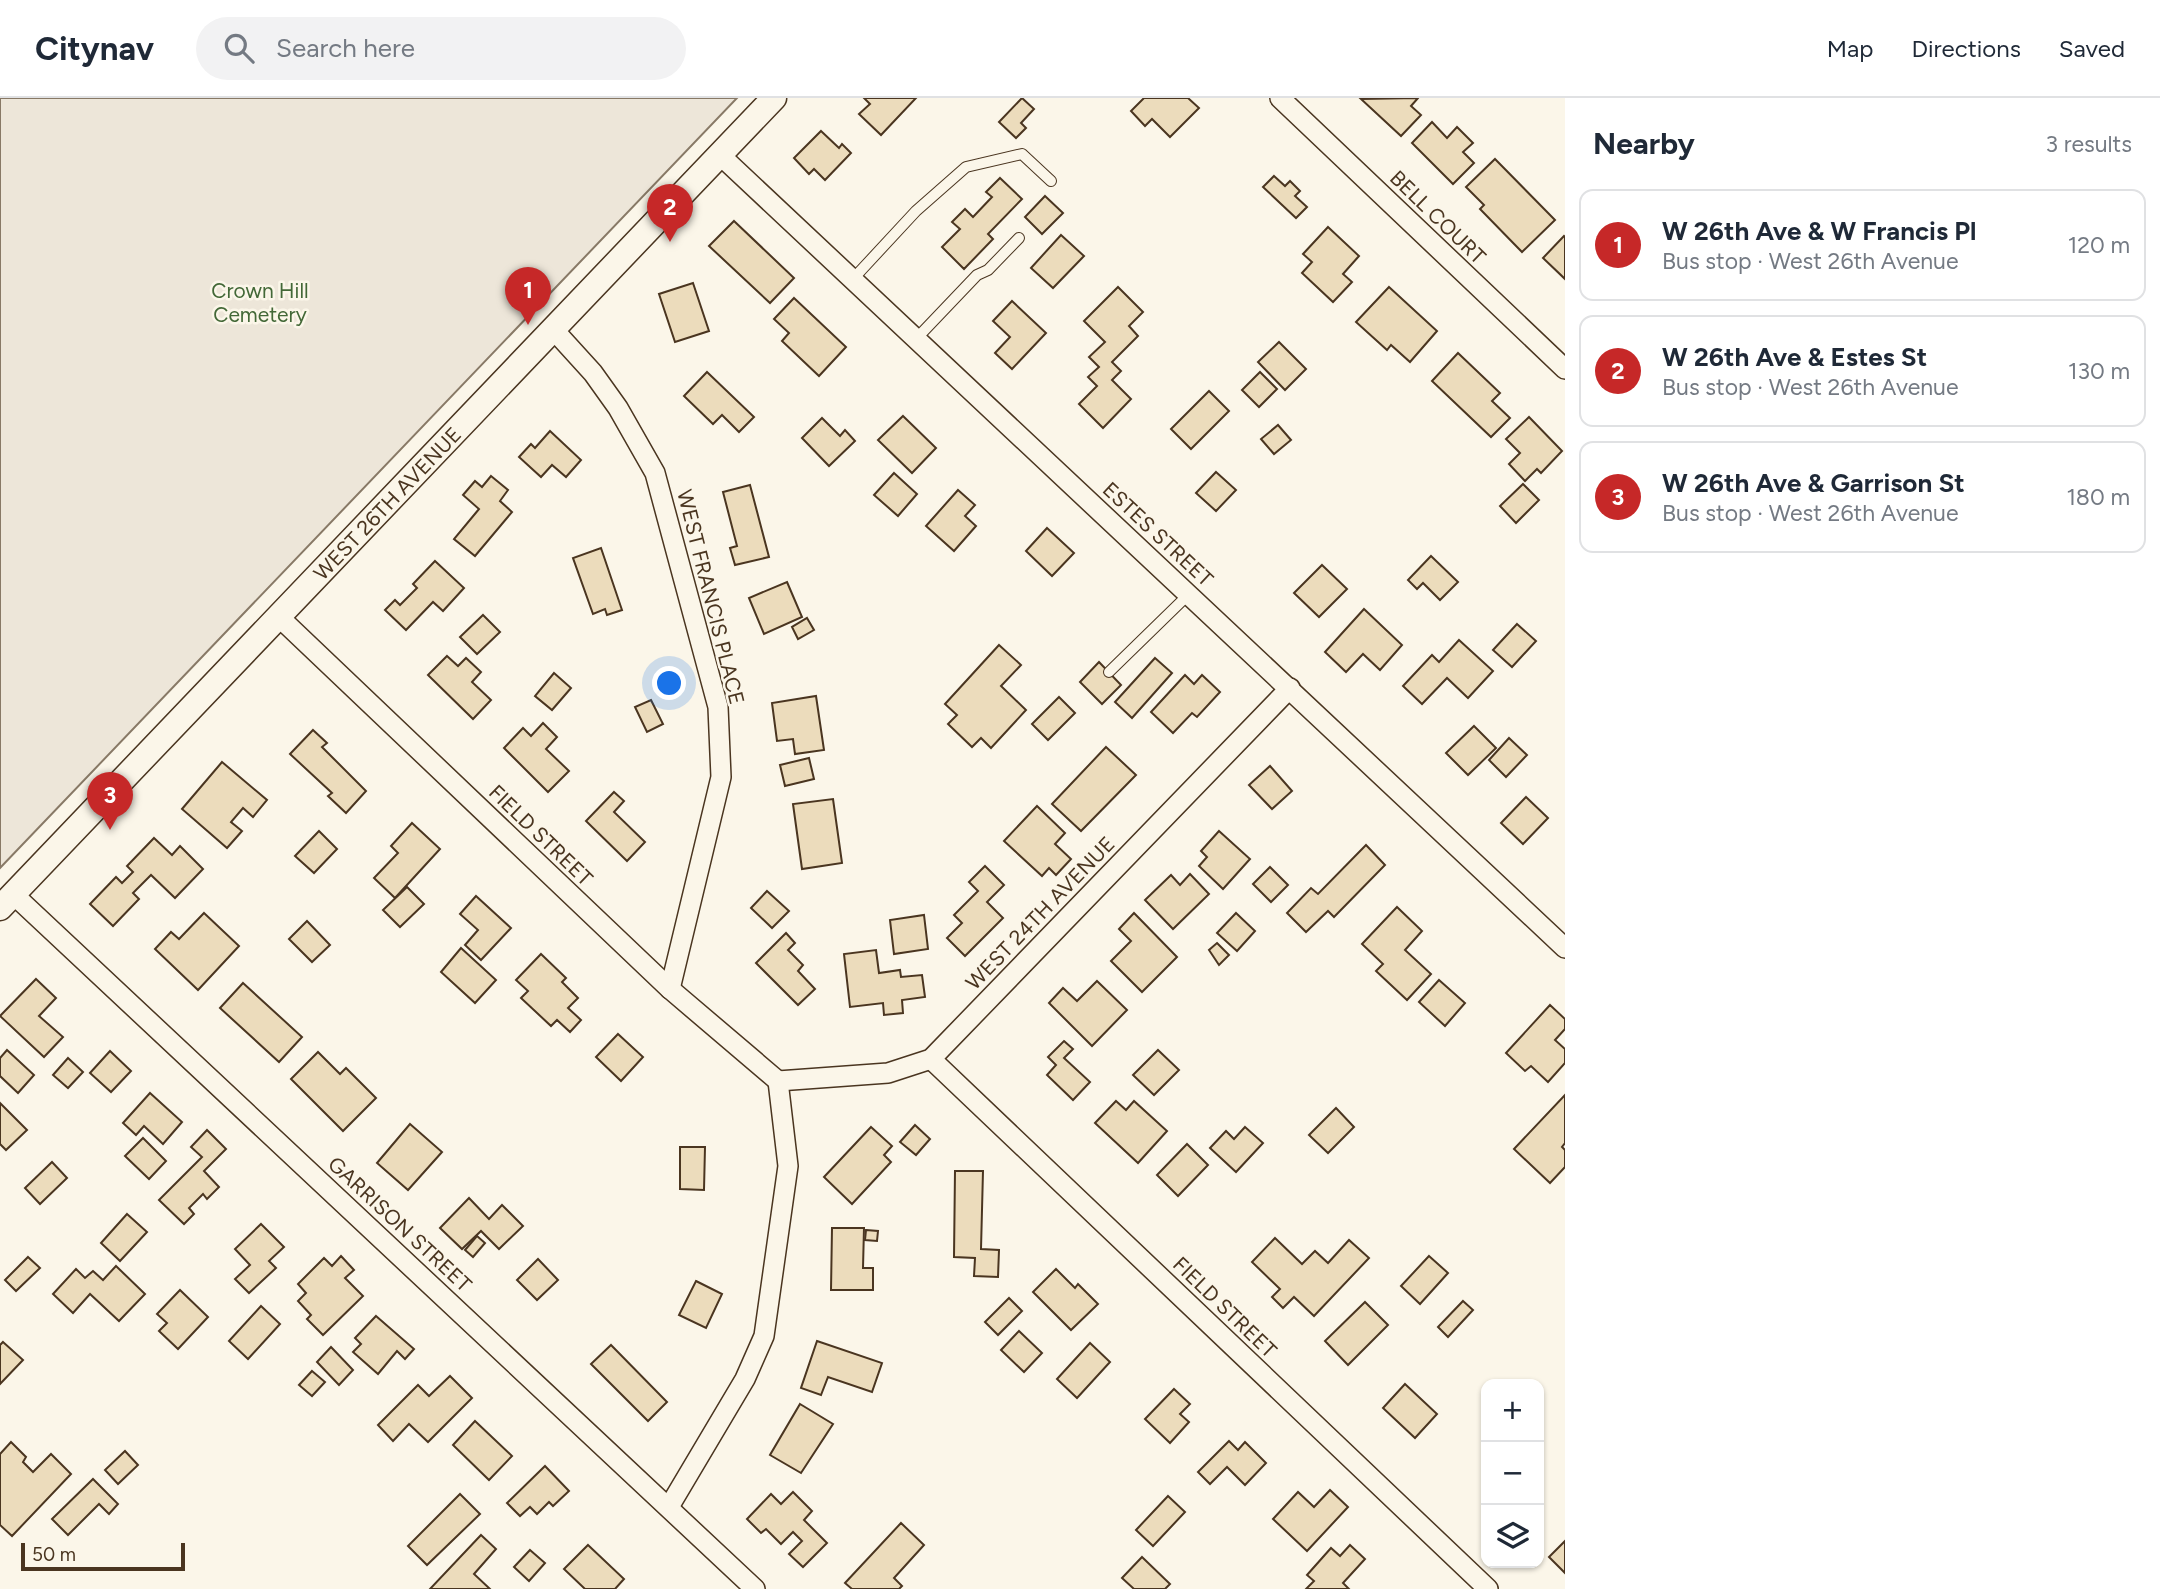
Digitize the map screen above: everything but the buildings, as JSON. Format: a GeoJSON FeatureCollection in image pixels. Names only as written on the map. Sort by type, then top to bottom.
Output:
{"type":"FeatureCollection","features":[{"type":"Feature","properties":{"kind":"street","name":"WEST 26TH AVENUE"},"geometry":{"type":"LineString","coordinates":[[7,901],[774,98]]}},
{"type":"Feature","properties":{"kind":"street","name":"BELL COURT"},"geometry":{"type":"LineString","coordinates":[[1280,98],[1565,369]]}},
{"type":"Feature","properties":{"kind":"street","name":"ESTES STREET"},"geometry":{"type":"LineString","coordinates":[[720,155],[1565,948]]}},
{"type":"Feature","properties":{"kind":"street","name":"WEST FRANCIS PLACE"},"geometry":{"type":"LineString","coordinates":[[553,329],[593,373],[618,408],[655,473],[718,707],[721,777],[670,989]]}},
{"type":"Feature","properties":{"kind":"street","name":"FIELD STREET"},"geometry":{"type":"LineString","coordinates":[[278,617],[670,989],[778,1081]]}},
{"type":"Feature","properties":{"kind":"street","name":"WEST 24TH AVENUE"},"geometry":{"type":"LineString","coordinates":[[778,1081],[888,1073],[931,1059],[1290,688]]}},
{"type":"Feature","properties":{"kind":"street","name":"GARRISON STREET"},"geometry":{"type":"LineString","coordinates":[[7,901],[755,1589]]}},
{"type":"Feature","properties":{"kind":"street","name":"FIELD STREET"},"geometry":{"type":"LineString","coordinates":[[931,1059],[1488,1589]]}},
{"type":"Feature","properties":{"kind":"street"},"geometry":{"type":"LineString","coordinates":[[668,1507],[745,1380],[764,1336],[788,1166],[778,1081]]}},
{"type":"Feature","properties":{"kind":"lane"},"geometry":{"type":"LineString","coordinates":[[852,280],[916,211],[966,167],[1022,154],[1051,181]]}},
{"type":"Feature","properties":{"kind":"lane"},"geometry":{"type":"LineString","coordinates":[[916,339],[977,275],[988,270],[1019,238]]}},
{"type":"Feature","properties":{"kind":"lane"},"geometry":{"type":"LineString","coordinates":[[1109,672],[1189,594]]}},
{"type":"Feature","properties":{"kind":"green space","name":"Crown Hill Cemetery"},"geometry":{"type":"Polygon","coordinates":[[[0,98],[737,98],[0,868],[0,98]]]}},
{"type":"Feature","properties":{"kind":"place","name":"W 26th Ave & Estes St"},"geometry":{"type":"Point","coordinates":[670,242]}},
{"type":"Feature","properties":{"kind":"place","name":"W 26th Ave & W Francis Pl"},"geometry":{"type":"Point","coordinates":[528,325]}},
{"type":"Feature","properties":{"kind":"place","name":"W 26th Ave & Garrison St"},"geometry":{"type":"Point","coordinates":[110,830]}}]}
